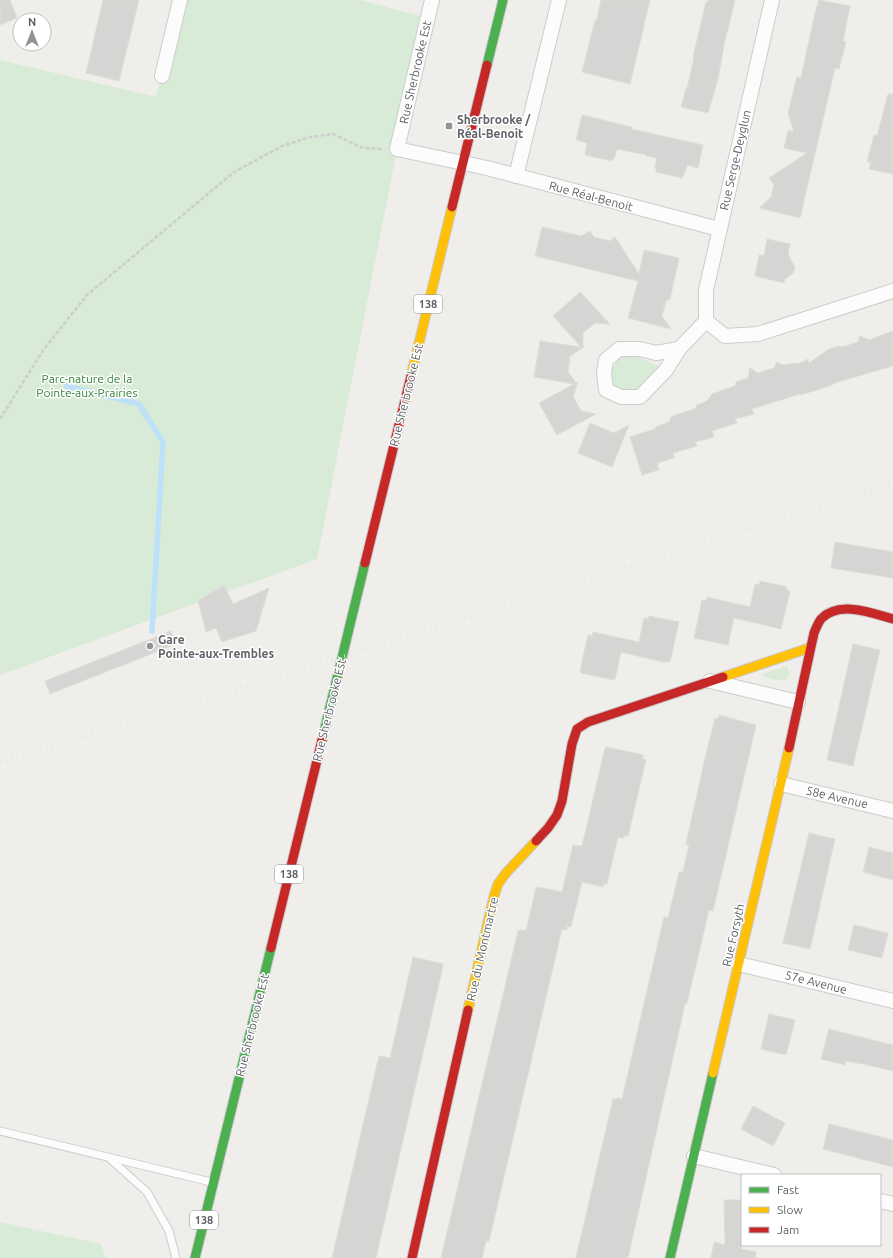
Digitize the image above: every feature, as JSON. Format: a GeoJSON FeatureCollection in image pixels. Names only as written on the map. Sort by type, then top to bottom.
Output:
{"type":"FeatureCollection","features":[{"type":"Feature","properties":{"kind":"street"},"geometry":{"type":"LineString","coordinates":[[162,76],[180,0]]}},
{"type":"Feature","properties":{"kind":"street","name":"Rue Sherbrooke Est"},"geometry":{"type":"LineString","coordinates":[[397,149],[432,0]]}},
{"type":"Feature","properties":{"kind":"street","name":"Rue Sherbrooke Est"},"geometry":{"type":"LineString","coordinates":[[195,1258],[502,0]]}},
{"type":"Feature","properties":{"kind":"street"},"geometry":{"type":"LineString","coordinates":[[516,176],[559,0]]}},
{"type":"Feature","properties":{"kind":"street","name":"Rue Serge-Deyglun"},"geometry":{"type":"LineString","coordinates":[[706,322],[706,290],[772,0]]}},
{"type":"Feature","properties":{"kind":"street"},"geometry":{"type":"LineString","coordinates":[[397,149],[463,162]]}},
{"type":"Feature","properties":{"kind":"street","name":"Rue Réal-Benoit"},"geometry":{"type":"LineString","coordinates":[[463,162],[719,229]]}},
{"type":"Feature","properties":{"kind":"street"},"geometry":{"type":"LineString","coordinates":[[679,349],[656,353],[640,349],[619,349],[606,360],[604,373],[606,390],[621,397],[640,397],[666,370],[679,349],[706,322],[725,336],[758,334],[893,291]]}},
{"type":"Feature","properties":{"kind":"street","name":"Rue Forsyth"},"geometry":{"type":"LineString","coordinates":[[670,1258],[781,784],[809,648],[814,633],[822,618],[832,611],[844,609],[858,610],[893,619]]}},
{"type":"Feature","properties":{"kind":"street","name":"Rue du Montmartre"},"geometry":{"type":"LineString","coordinates":[[412,1258],[494,896],[498,884],[506,873],[548,828],[557,815],[562,801],[572,744],[577,729],[588,722],[809,648]]}},
{"type":"Feature","properties":{"kind":"street"},"geometry":{"type":"LineString","coordinates":[[710,681],[798,702]]}},
{"type":"Feature","properties":{"kind":"street","name":"58e Avenue"},"geometry":{"type":"LineString","coordinates":[[781,784],[893,811]]}},
{"type":"Feature","properties":{"kind":"street","name":"57e Avenue"},"geometry":{"type":"LineString","coordinates":[[739,964],[893,1001]]}},
{"type":"Feature","properties":{"kind":"street"},"geometry":{"type":"LineString","coordinates":[[694,1156],[770,1174]]}},
{"type":"Feature","properties":{"kind":"street"},"geometry":{"type":"LineString","coordinates":[[881,1201],[893,1204]]}},
{"type":"Feature","properties":{"kind":"lane"},"geometry":{"type":"LineString","coordinates":[[0,1131],[214,1183]]}},
{"type":"Feature","properties":{"kind":"lane"},"geometry":{"type":"LineString","coordinates":[[108,1157],[148,1192],[169,1231],[176,1258]]}},
{"type":"Feature","properties":{"kind":"path"},"geometry":{"type":"LineString","coordinates":[[0,419],[44,349],[87,295],[234,172],[282,146],[310,137],[333,134],[363,148],[397,149]]}},
{"type":"Feature","properties":{"kind":"green space","name":"Parc-nature de la Pointe-aux-Prairies"},"geometry":{"type":"Polygon","coordinates":[[[180,0],[360,0],[428,18],[397,149],[317,559],[0,675],[0,60],[156,97],[180,0]]]}},
{"type":"Feature","properties":{"kind":"green space"},"geometry":{"type":"Polygon","coordinates":[[[624,356],[636,356],[658,366],[656,371],[637,390],[624,391],[618,389],[612,380],[615,363],[624,356]]]}},
{"type":"Feature","properties":{"kind":"green space"},"geometry":{"type":"Polygon","coordinates":[[[787,666],[789,672],[787,679],[775,680],[763,675],[764,673],[787,666]]]}},
{"type":"Feature","properties":{"kind":"green space"},"geometry":{"type":"Polygon","coordinates":[[[0,1222],[101,1244],[106,1258],[0,1258],[0,1222]]]}},
{"type":"Feature","properties":{"kind":"building"},"geometry":{"type":"Polygon","coordinates":[[[0,0],[10,0],[15,12],[12,12],[12,20],[0,25],[0,0]]]}},
{"type":"Feature","properties":{"kind":"building"},"geometry":{"type":"Polygon","coordinates":[[[103,0],[139,0],[119,81],[86,73],[103,0]]]}},
{"type":"Feature","properties":{"kind":"building"},"geometry":{"type":"Polygon","coordinates":[[[601,0],[650,0],[630,84],[582,72],[595,20],[597,20],[601,0]]]}},
{"type":"Feature","properties":{"kind":"building"},"geometry":{"type":"Polygon","coordinates":[[[708,0],[735,0],[724,45],[718,79],[708,113],[681,107],[687,88],[706,2],[707,3],[708,0]]]}},
{"type":"Feature","properties":{"kind":"building"},"geometry":{"type":"Polygon","coordinates":[[[819,0],[850,6],[843,41],[846,42],[839,69],[835,68],[800,218],[759,208],[771,197],[774,185],[769,178],[807,153],[784,148],[788,130],[794,132],[788,113],[797,77],[801,78],[819,0]]]}},
{"type":"Feature","properties":{"kind":"building"},"geometry":{"type":"Polygon","coordinates":[[[888,94],[893,94],[893,174],[869,169],[871,162],[867,162],[874,135],[877,136],[888,94]]]}},
{"type":"Feature","properties":{"kind":"building"},"geometry":{"type":"Polygon","coordinates":[[[582,115],[632,127],[631,129],[703,145],[698,168],[687,165],[682,178],[656,172],[655,168],[657,158],[646,155],[617,149],[612,161],[585,155],[587,143],[576,140],[582,115]]]}},
{"type":"Feature","properties":{"kind":"building"},"geometry":{"type":"Polygon","coordinates":[[[542,227],[581,236],[590,231],[594,237],[610,241],[615,237],[639,274],[644,250],[679,258],[670,299],[666,301],[662,316],[671,329],[628,318],[638,281],[535,256],[542,227]]]}},
{"type":"Feature","properties":{"kind":"building"},"geometry":{"type":"Polygon","coordinates":[[[767,239],[790,244],[788,254],[795,267],[793,273],[785,279],[784,283],[755,276],[759,255],[764,256],[767,239]]]}},
{"type":"Feature","properties":{"kind":"building"},"geometry":{"type":"Polygon","coordinates":[[[580,292],[610,324],[595,323],[583,333],[584,347],[570,356],[568,372],[576,383],[578,382],[573,396],[581,411],[596,414],[557,435],[539,403],[574,384],[534,377],[540,341],[581,347],[553,316],[580,292]]]}},
{"type":"Feature","properties":{"kind":"building"},"geometry":{"type":"Polygon","coordinates":[[[893,331],[893,366],[752,409],[754,414],[735,419],[737,423],[712,431],[714,437],[695,442],[697,446],[673,453],[674,458],[657,463],[659,470],[642,475],[630,437],[655,429],[657,426],[669,422],[672,416],[695,409],[697,405],[707,401],[712,394],[735,386],[736,382],[748,378],[750,368],[758,373],[774,368],[777,362],[782,365],[800,363],[808,359],[809,363],[829,349],[858,342],[860,336],[869,340],[893,331]]]}},
{"type":"Feature","properties":{"kind":"building"},"geometry":{"type":"Polygon","coordinates":[[[590,423],[614,433],[629,425],[612,467],[578,453],[590,423]]]}},
{"type":"Feature","properties":{"kind":"building"},"geometry":{"type":"Polygon","coordinates":[[[835,542],[893,552],[893,578],[831,568],[835,542]]]}},
{"type":"Feature","properties":{"kind":"building"},"geometry":{"type":"Polygon","coordinates":[[[760,581],[787,587],[786,590],[790,591],[781,629],[734,618],[728,645],[694,638],[702,600],[706,601],[707,597],[750,607],[755,584],[759,585],[760,581]]]}},
{"type":"Feature","properties":{"kind":"building"},"geometry":{"type":"Polygon","coordinates":[[[224,585],[233,604],[269,588],[256,631],[222,642],[216,628],[206,632],[198,601],[224,585]]]}},
{"type":"Feature","properties":{"kind":"building"},"geometry":{"type":"Polygon","coordinates":[[[649,616],[679,622],[670,662],[663,662],[621,652],[615,679],[613,680],[581,673],[580,671],[588,635],[592,636],[593,632],[639,642],[644,618],[648,619],[649,616]]]}},
{"type":"Feature","properties":{"kind":"building"},"geometry":{"type":"Polygon","coordinates":[[[171,631],[176,644],[50,694],[45,681],[171,631]]]}},
{"type":"Feature","properties":{"kind":"building"},"geometry":{"type":"Polygon","coordinates":[[[853,644],[880,650],[853,766],[827,760],[853,644]]]}},
{"type":"Feature","properties":{"kind":"building"},"geometry":{"type":"Polygon","coordinates":[[[719,715],[756,725],[713,911],[709,910],[687,1003],[685,1004],[628,1258],[576,1258],[613,1099],[622,1099],[664,917],[668,918],[679,872],[683,872],[689,845],[686,844],[705,758],[715,718],[718,719],[719,715]]]}},
{"type":"Feature","properties":{"kind":"building"},"geometry":{"type":"Polygon","coordinates":[[[607,747],[643,755],[643,759],[646,760],[628,836],[624,835],[624,838],[618,837],[607,884],[604,884],[603,887],[582,882],[571,927],[567,926],[567,930],[562,929],[489,1241],[486,1241],[482,1258],[441,1258],[518,931],[526,931],[536,888],[538,887],[562,892],[573,845],[582,846],[605,748],[607,747]]]}},
{"type":"Feature","properties":{"kind":"building"},"geometry":{"type":"Polygon","coordinates":[[[809,833],[835,839],[810,949],[783,943],[809,833]]]}},
{"type":"Feature","properties":{"kind":"building"},"geometry":{"type":"Polygon","coordinates":[[[869,847],[893,853],[893,880],[863,872],[869,847]]]}},
{"type":"Feature","properties":{"kind":"building"},"geometry":{"type":"Polygon","coordinates":[[[854,925],[888,933],[882,958],[848,950],[854,925]]]}},
{"type":"Feature","properties":{"kind":"building"},"geometry":{"type":"Polygon","coordinates":[[[413,957],[443,964],[443,966],[376,1258],[332,1258],[379,1056],[390,1058],[413,957]]]}},
{"type":"Feature","properties":{"kind":"building"},"geometry":{"type":"Polygon","coordinates":[[[769,1014],[795,1020],[786,1055],[761,1049],[769,1014]]]}},
{"type":"Feature","properties":{"kind":"building"},"geometry":{"type":"Polygon","coordinates":[[[829,1029],[893,1045],[893,1071],[845,1061],[845,1065],[821,1059],[829,1029]]]}},
{"type":"Feature","properties":{"kind":"building"},"geometry":{"type":"Polygon","coordinates":[[[753,1106],[785,1123],[773,1146],[741,1129],[753,1106]]]}},
{"type":"Feature","properties":{"kind":"building"},"geometry":{"type":"Polygon","coordinates":[[[829,1124],[893,1140],[893,1167],[823,1149],[829,1124]]]}},
{"type":"Feature","properties":{"kind":"building"},"geometry":{"type":"Polygon","coordinates":[[[724,1200],[741,1200],[741,1249],[756,1252],[755,1258],[711,1258],[714,1242],[725,1245],[724,1200]]]}},
{"type":"Feature","properties":{"kind":"waterway"},"geometry":{"type":"LineString","coordinates":[[66,386],[139,404],[163,442],[152,631]]}},
{"type":"Feature","properties":{"kind":"railway"},"geometry":{"type":"LineString","coordinates":[[0,762],[194,703],[893,484]]}},
{"type":"Feature","properties":{"kind":"traffic: fast"},"geometry":{"type":"LineString","coordinates":[[487,65],[503,0]]}},
{"type":"Feature","properties":{"kind":"traffic: fast"},"geometry":{"type":"LineString","coordinates":[[322,740],[365,563]]}},
{"type":"Feature","properties":{"kind":"traffic: fast"},"geometry":{"type":"LineString","coordinates":[[195,1258],[271,948]]}},
{"type":"Feature","properties":{"kind":"traffic: fast"},"geometry":{"type":"LineString","coordinates":[[670,1258],[713,1073]]}},
{"type":"Feature","properties":{"kind":"traffic: slow"},"geometry":{"type":"LineString","coordinates":[[411,376],[452,207]]}},
{"type":"Feature","properties":{"kind":"traffic: slow"},"geometry":{"type":"LineString","coordinates":[[723,677],[809,648]]}},
{"type":"Feature","properties":{"kind":"traffic: slow"},"geometry":{"type":"LineString","coordinates":[[713,1073],[789,748]]}},
{"type":"Feature","properties":{"kind":"traffic: slow"},"geometry":{"type":"LineString","coordinates":[[468,1010],[498,884],[506,873],[536,841]]}},
{"type":"Feature","properties":{"kind":"traffic: jam"},"geometry":{"type":"LineString","coordinates":[[452,207],[487,65]]}},
{"type":"Feature","properties":{"kind":"traffic: jam"},"geometry":{"type":"LineString","coordinates":[[365,563],[411,376]]}},
{"type":"Feature","properties":{"kind":"traffic: jam"},"geometry":{"type":"LineString","coordinates":[[789,748],[814,633],[821,619],[828,613],[846,609],[866,611],[893,619]]}},
{"type":"Feature","properties":{"kind":"traffic: jam"},"geometry":{"type":"LineString","coordinates":[[536,841],[557,815],[562,801],[572,744],[577,729],[588,722],[723,677]]}},
{"type":"Feature","properties":{"kind":"traffic: jam"},"geometry":{"type":"LineString","coordinates":[[271,948],[322,740]]}},
{"type":"Feature","properties":{"kind":"traffic: jam"},"geometry":{"type":"LineString","coordinates":[[412,1258],[468,1010]]}},
{"type":"Feature","properties":{"kind":"place","name":"Sherbrooke / Réal-Benoit"},"geometry":{"type":"Point","coordinates":[449,126]}},
{"type":"Feature","properties":{"kind":"place","name":"Gare Pointe-aux-Trembles"},"geometry":{"type":"Point","coordinates":[150,646]}}]}
